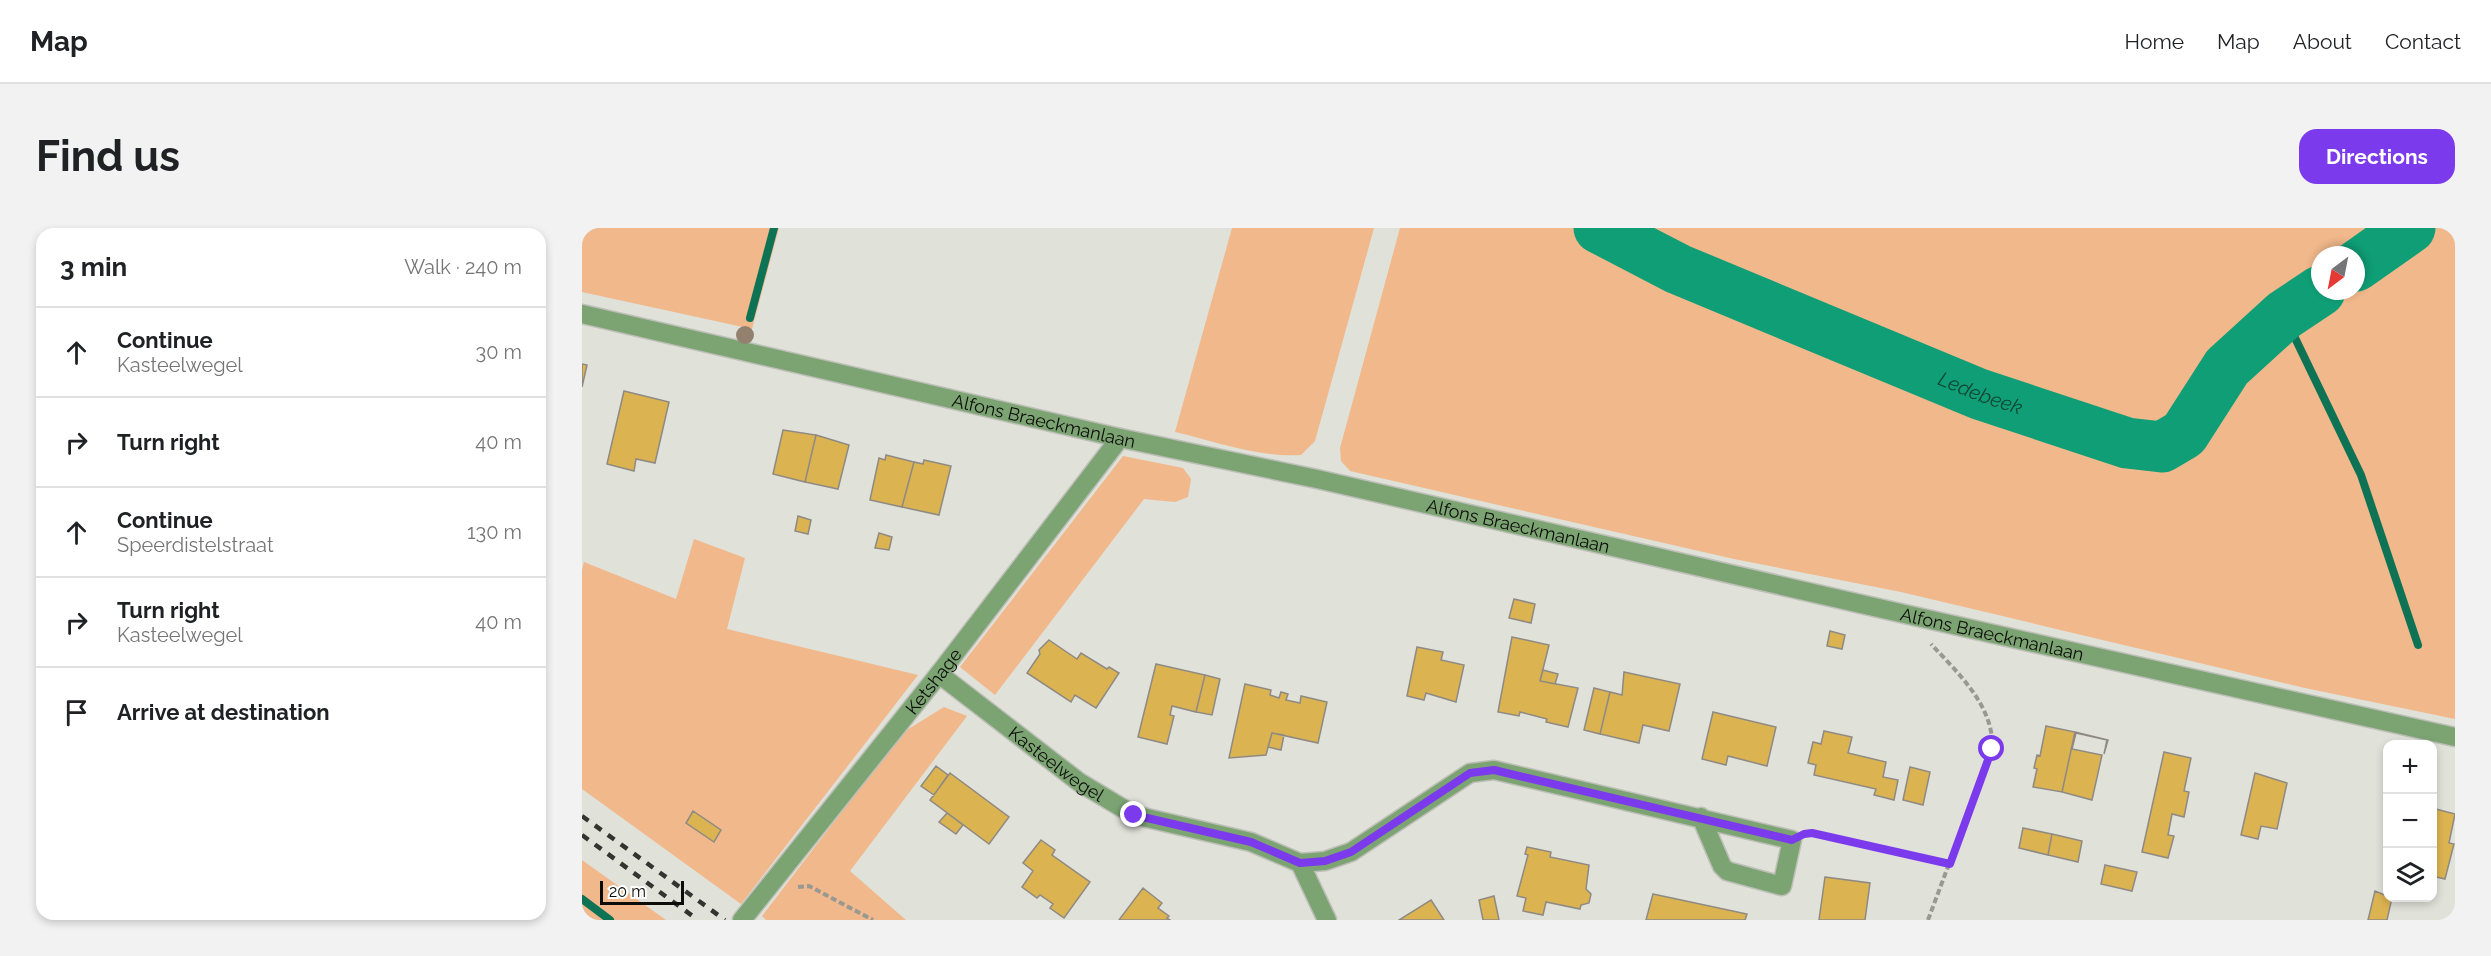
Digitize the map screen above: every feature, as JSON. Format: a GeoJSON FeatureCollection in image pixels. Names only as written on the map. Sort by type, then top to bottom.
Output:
{"type":"FeatureCollection","features":[{"type":"Feature","properties":{"kind":"street","name":"Alfons Braeckmanlaan"},"geometry":{"type":"LineString","coordinates":[[582,314],[1120,438],[1317,478],[1909,615],[2455,737]]}},
{"type":"Feature","properties":{"kind":"street","name":"Ketshage"},"geometry":{"type":"LineString","coordinates":[[742,920],[939,674],[1120,438]]}},
{"type":"Feature","properties":{"kind":"street","name":"Kasteelwegel"},"geometry":{"type":"LineString","coordinates":[[939,674],[1079,782],[1134,815],[1251,842],[1300,863]]}},
{"type":"Feature","properties":{"kind":"street"},"geometry":{"type":"LineString","coordinates":[[1327,920],[1300,863],[1325,861],[1351,852],[1470,773],[1494,770],[1701,817],[1792,840],[1782,886],[1733,874],[1722,866],[1701,817]]}},
{"type":"Feature","properties":{"kind":"path"},"geometry":{"type":"LineString","coordinates":[[1909,615],[1925,638],[1970,688],[1989,722],[1993,735],[1992,749],[1928,920]]}},
{"type":"Feature","properties":{"kind":"path"},"geometry":{"type":"LineString","coordinates":[[1792,840],[1812,833],[1950,864]]}},
{"type":"Feature","properties":{"kind":"path"},"geometry":{"type":"LineString","coordinates":[[768,887],[809,886],[873,920]]}},
{"type":"Feature","properties":{"kind":"shaded area"},"geometry":{"type":"Polygon","coordinates":[[[582,228],[779,228],[752,329],[582,292],[582,228]]]}},
{"type":"Feature","properties":{"kind":"shaded area"},"geometry":{"type":"Polygon","coordinates":[[[1232,228],[1374,228],[1315,441],[1301,455],[1269,454],[1175,432],[1232,228]]]}},
{"type":"Feature","properties":{"kind":"shaded area"},"geometry":{"type":"Polygon","coordinates":[[[1400,228],[2455,228],[2455,719],[2305,688],[1901,592],[1734,559],[1350,471],[1341,461],[1340,448],[1400,228]]]}},
{"type":"Feature","properties":{"kind":"shaded area"},"geometry":{"type":"Polygon","coordinates":[[[1123,456],[1183,468],[1191,479],[1188,497],[1175,502],[1144,499],[995,695],[960,667],[1123,456]]]}},
{"type":"Feature","properties":{"kind":"shaded area"},"geometry":{"type":"Polygon","coordinates":[[[694,539],[745,558],[727,629],[918,675],[741,904],[582,789],[582,570],[584,562],[676,599],[694,539]]]}},
{"type":"Feature","properties":{"kind":"shaded area"},"geometry":{"type":"Polygon","coordinates":[[[944,707],[967,716],[850,871],[906,920],[766,920],[762,916],[902,733],[944,707]]]}},
{"type":"Feature","properties":{"kind":"shaded area"},"geometry":{"type":"Polygon","coordinates":[[[582,860],[666,920],[591,920],[582,913],[582,860]]]}},
{"type":"Feature","properties":{"kind":"building"},"geometry":{"type":"Polygon","coordinates":[[[582,364],[587,365],[582,387],[582,364]]]}},
{"type":"Feature","properties":{"kind":"building"},"geometry":{"type":"Polygon","coordinates":[[[624,391],[669,402],[655,463],[636,459],[634,471],[607,464],[624,391]]]}},
{"type":"Feature","properties":{"kind":"building"},"geometry":{"type":"Polygon","coordinates":[[[783,430],[816,435],[805,482],[773,474],[783,430]]]}},
{"type":"Feature","properties":{"kind":"building"},"geometry":{"type":"Polygon","coordinates":[[[816,435],[849,445],[838,489],[805,482],[816,435]]]}},
{"type":"Feature","properties":{"kind":"building"},"geometry":{"type":"Polygon","coordinates":[[[886,455],[914,462],[902,507],[870,500],[879,458],[885,460],[886,455]]]}},
{"type":"Feature","properties":{"kind":"building"},"geometry":{"type":"Polygon","coordinates":[[[924,460],[951,466],[939,515],[902,507],[914,462],[923,464],[924,460]]]}},
{"type":"Feature","properties":{"kind":"building"},"geometry":{"type":"Polygon","coordinates":[[[798,516],[811,520],[808,534],[795,531],[798,516]]]}},
{"type":"Feature","properties":{"kind":"building"},"geometry":{"type":"Polygon","coordinates":[[[879,533],[892,537],[889,550],[875,548],[879,533]]]}},
{"type":"Feature","properties":{"kind":"building"},"geometry":{"type":"Polygon","coordinates":[[[1514,599],[1535,604],[1531,623],[1509,618],[1514,599]]]}},
{"type":"Feature","properties":{"kind":"building"},"geometry":{"type":"Polygon","coordinates":[[[1830,631],[1845,635],[1842,649],[1827,646],[1830,631]]]}},
{"type":"Feature","properties":{"kind":"building"},"geometry":{"type":"Polygon","coordinates":[[[1512,637],[1549,645],[1540,681],[1578,688],[1568,727],[1520,712],[1519,716],[1498,712],[1512,637]]]}},
{"type":"Feature","properties":{"kind":"building"},"geometry":{"type":"Polygon","coordinates":[[[1049,640],[1077,659],[1081,653],[1107,669],[1109,667],[1119,673],[1096,708],[1075,695],[1071,702],[1027,673],[1040,654],[1039,650],[1049,640]]]}},
{"type":"Feature","properties":{"kind":"building"},"geometry":{"type":"Polygon","coordinates":[[[1417,647],[1443,652],[1441,660],[1464,665],[1456,702],[1426,693],[1424,700],[1407,696],[1417,647]]]}},
{"type":"Feature","properties":{"kind":"building"},"geometry":{"type":"Polygon","coordinates":[[[1156,664],[1205,675],[1196,712],[1172,706],[1170,715],[1174,716],[1167,744],[1138,737],[1156,664]]]}},
{"type":"Feature","properties":{"kind":"building"},"geometry":{"type":"Polygon","coordinates":[[[1543,670],[1558,674],[1555,684],[1540,681],[1543,670]]]}},
{"type":"Feature","properties":{"kind":"building"},"geometry":{"type":"Polygon","coordinates":[[[1624,672],[1680,684],[1669,731],[1643,725],[1639,743],[1600,734],[1610,692],[1622,695],[1624,672]]]}},
{"type":"Feature","properties":{"kind":"building"},"geometry":{"type":"Polygon","coordinates":[[[1205,675],[1220,679],[1212,715],[1196,712],[1205,675]]]}},
{"type":"Feature","properties":{"kind":"building"},"geometry":{"type":"Polygon","coordinates":[[[1245,684],[1271,690],[1270,695],[1279,698],[1281,692],[1288,694],[1286,700],[1300,703],[1301,696],[1327,702],[1318,743],[1272,733],[1266,755],[1229,758],[1245,684]]]}},
{"type":"Feature","properties":{"kind":"building"},"geometry":{"type":"Polygon","coordinates":[[[1594,688],[1610,692],[1600,734],[1584,730],[1594,688]]]}},
{"type":"Feature","properties":{"kind":"building"},"geometry":{"type":"Polygon","coordinates":[[[1713,712],[1776,727],[1767,766],[1728,756],[1726,765],[1702,759],[1713,712]]]}},
{"type":"Feature","properties":{"kind":"building"},"geometry":{"type":"Polygon","coordinates":[[[2046,726],[2075,732],[2062,792],[2033,787],[2037,769],[2034,768],[2037,755],[2040,756],[2046,726]]]}},
{"type":"Feature","properties":{"kind":"building"},"geometry":{"type":"Polygon","coordinates":[[[1824,731],[1852,737],[1848,753],[1886,762],[1883,777],[1898,780],[1894,800],[1874,795],[1876,789],[1814,775],[1816,765],[1808,763],[1813,742],[1821,744],[1824,731]]]}},
{"type":"Feature","properties":{"kind":"building"},"geometry":{"type":"Polygon","coordinates":[[[2075,732],[2108,740],[2104,754],[2107,740],[2076,733],[2072,749],[2102,755],[2092,800],[2062,792],[2075,732]]]}},
{"type":"Feature","properties":{"kind":"building"},"geometry":{"type":"Polygon","coordinates":[[[1272,733],[1284,735],[1281,750],[1268,747],[1272,733]]]}},
{"type":"Feature","properties":{"kind":"building"},"geometry":{"type":"Polygon","coordinates":[[[2164,752],[2191,758],[2184,791],[2189,792],[2184,817],[2172,814],[2168,835],[2174,836],[2168,858],[2142,852],[2164,752]]]}},
{"type":"Feature","properties":{"kind":"building"},"geometry":{"type":"Polygon","coordinates":[[[936,766],[948,775],[934,795],[921,786],[936,766]]]}},
{"type":"Feature","properties":{"kind":"building"},"geometry":{"type":"Polygon","coordinates":[[[1910,767],[1930,772],[1923,805],[1903,800],[1910,767]]]}},
{"type":"Feature","properties":{"kind":"building"},"geometry":{"type":"Polygon","coordinates":[[[950,773],[1009,817],[989,844],[930,800],[950,773]]]}},
{"type":"Feature","properties":{"kind":"building"},"geometry":{"type":"Polygon","coordinates":[[[2255,773],[2287,783],[2277,829],[2261,826],[2258,839],[2241,835],[2255,773]]]}},
{"type":"Feature","properties":{"kind":"building"},"geometry":{"type":"Polygon","coordinates":[[[2437,809],[2455,814],[2449,843],[2454,844],[2445,879],[2437,877],[2437,809]]]}},
{"type":"Feature","properties":{"kind":"building"},"geometry":{"type":"Polygon","coordinates":[[[693,811],[721,830],[714,842],[686,823],[693,811]]]}},
{"type":"Feature","properties":{"kind":"building"},"geometry":{"type":"Polygon","coordinates":[[[947,813],[963,825],[956,834],[939,822],[947,813]]]}},
{"type":"Feature","properties":{"kind":"building"},"geometry":{"type":"Polygon","coordinates":[[[2023,828],[2052,834],[2048,855],[2019,848],[2023,828]]]}},
{"type":"Feature","properties":{"kind":"building"},"geometry":{"type":"Polygon","coordinates":[[[2052,834],[2082,841],[2078,862],[2048,855],[2052,834]]]}},
{"type":"Feature","properties":{"kind":"building"},"geometry":{"type":"Polygon","coordinates":[[[1041,840],[1055,850],[1052,855],[1090,882],[1064,918],[1050,908],[1053,904],[1040,895],[1037,898],[1022,887],[1033,871],[1023,863],[1041,840]]]}},
{"type":"Feature","properties":{"kind":"building"},"geometry":{"type":"Polygon","coordinates":[[[1527,847],[1551,852],[1550,857],[1589,865],[1586,889],[1591,894],[1589,903],[1581,905],[1580,909],[1546,902],[1543,915],[1523,911],[1526,898],[1517,896],[1528,855],[1525,854],[1527,847]]]}},
{"type":"Feature","properties":{"kind":"building"},"geometry":{"type":"Polygon","coordinates":[[[2105,865],[2137,872],[2132,891],[2101,884],[2105,865]]]}},
{"type":"Feature","properties":{"kind":"building"},"geometry":{"type":"Polygon","coordinates":[[[1825,877],[1870,883],[1865,920],[1819,920],[1825,877]]]}},
{"type":"Feature","properties":{"kind":"building"},"geometry":{"type":"Polygon","coordinates":[[[1143,888],[1162,903],[1158,908],[1169,916],[1167,918],[1170,920],[1119,920],[1143,888]]]}},
{"type":"Feature","properties":{"kind":"building"},"geometry":{"type":"Polygon","coordinates":[[[2375,891],[2383,894],[2383,902],[2391,902],[2387,920],[2368,920],[2375,891]]]}},
{"type":"Feature","properties":{"kind":"building"},"geometry":{"type":"Polygon","coordinates":[[[1653,894],[1747,914],[1745,920],[1646,920],[1653,894]]]}},
{"type":"Feature","properties":{"kind":"building"},"geometry":{"type":"Polygon","coordinates":[[[1494,896],[1499,920],[1483,920],[1479,900],[1494,896]]]}},
{"type":"Feature","properties":{"kind":"building"},"geometry":{"type":"Polygon","coordinates":[[[1431,900],[1444,920],[1399,920],[1431,900]]]}},
{"type":"Feature","properties":{"kind":"waterway"},"geometry":{"type":"LineString","coordinates":[[750,318],[774,228]]}},
{"type":"Feature","properties":{"kind":"waterway","name":"Ledebeek"},"geometry":{"type":"LineString","coordinates":[[1599,228],[1678,269],[1979,394],[2127,443],[2162,447],[2184,434],[2227,367],[2284,315],[2311,297]]}},
{"type":"Feature","properties":{"kind":"waterway","name":"Ledebeek"},"geometry":{"type":"LineString","coordinates":[[2365,260],[2410,228]]}},
{"type":"Feature","properties":{"kind":"waterway"},"geometry":{"type":"LineString","coordinates":[[2284,315],[2361,475],[2418,645]]}},
{"type":"Feature","properties":{"kind":"waterway"},"geometry":{"type":"LineString","coordinates":[[582,899],[610,920]]}},
{"type":"Feature","properties":{"kind":"railway"},"geometry":{"type":"LineString","coordinates":[[582,816],[725,920]]}},
{"type":"Feature","properties":{"kind":"railway"},"geometry":{"type":"LineString","coordinates":[[582,835],[698,920]]}},
{"type":"Feature","properties":{"kind":"route"},"geometry":{"type":"LineString","coordinates":[[1134,815],[1251,842],[1300,863],[1325,861],[1351,852],[1470,773],[1494,770],[1792,840],[1804,834],[1819,834],[1950,864],[1992,749]]}}]}
